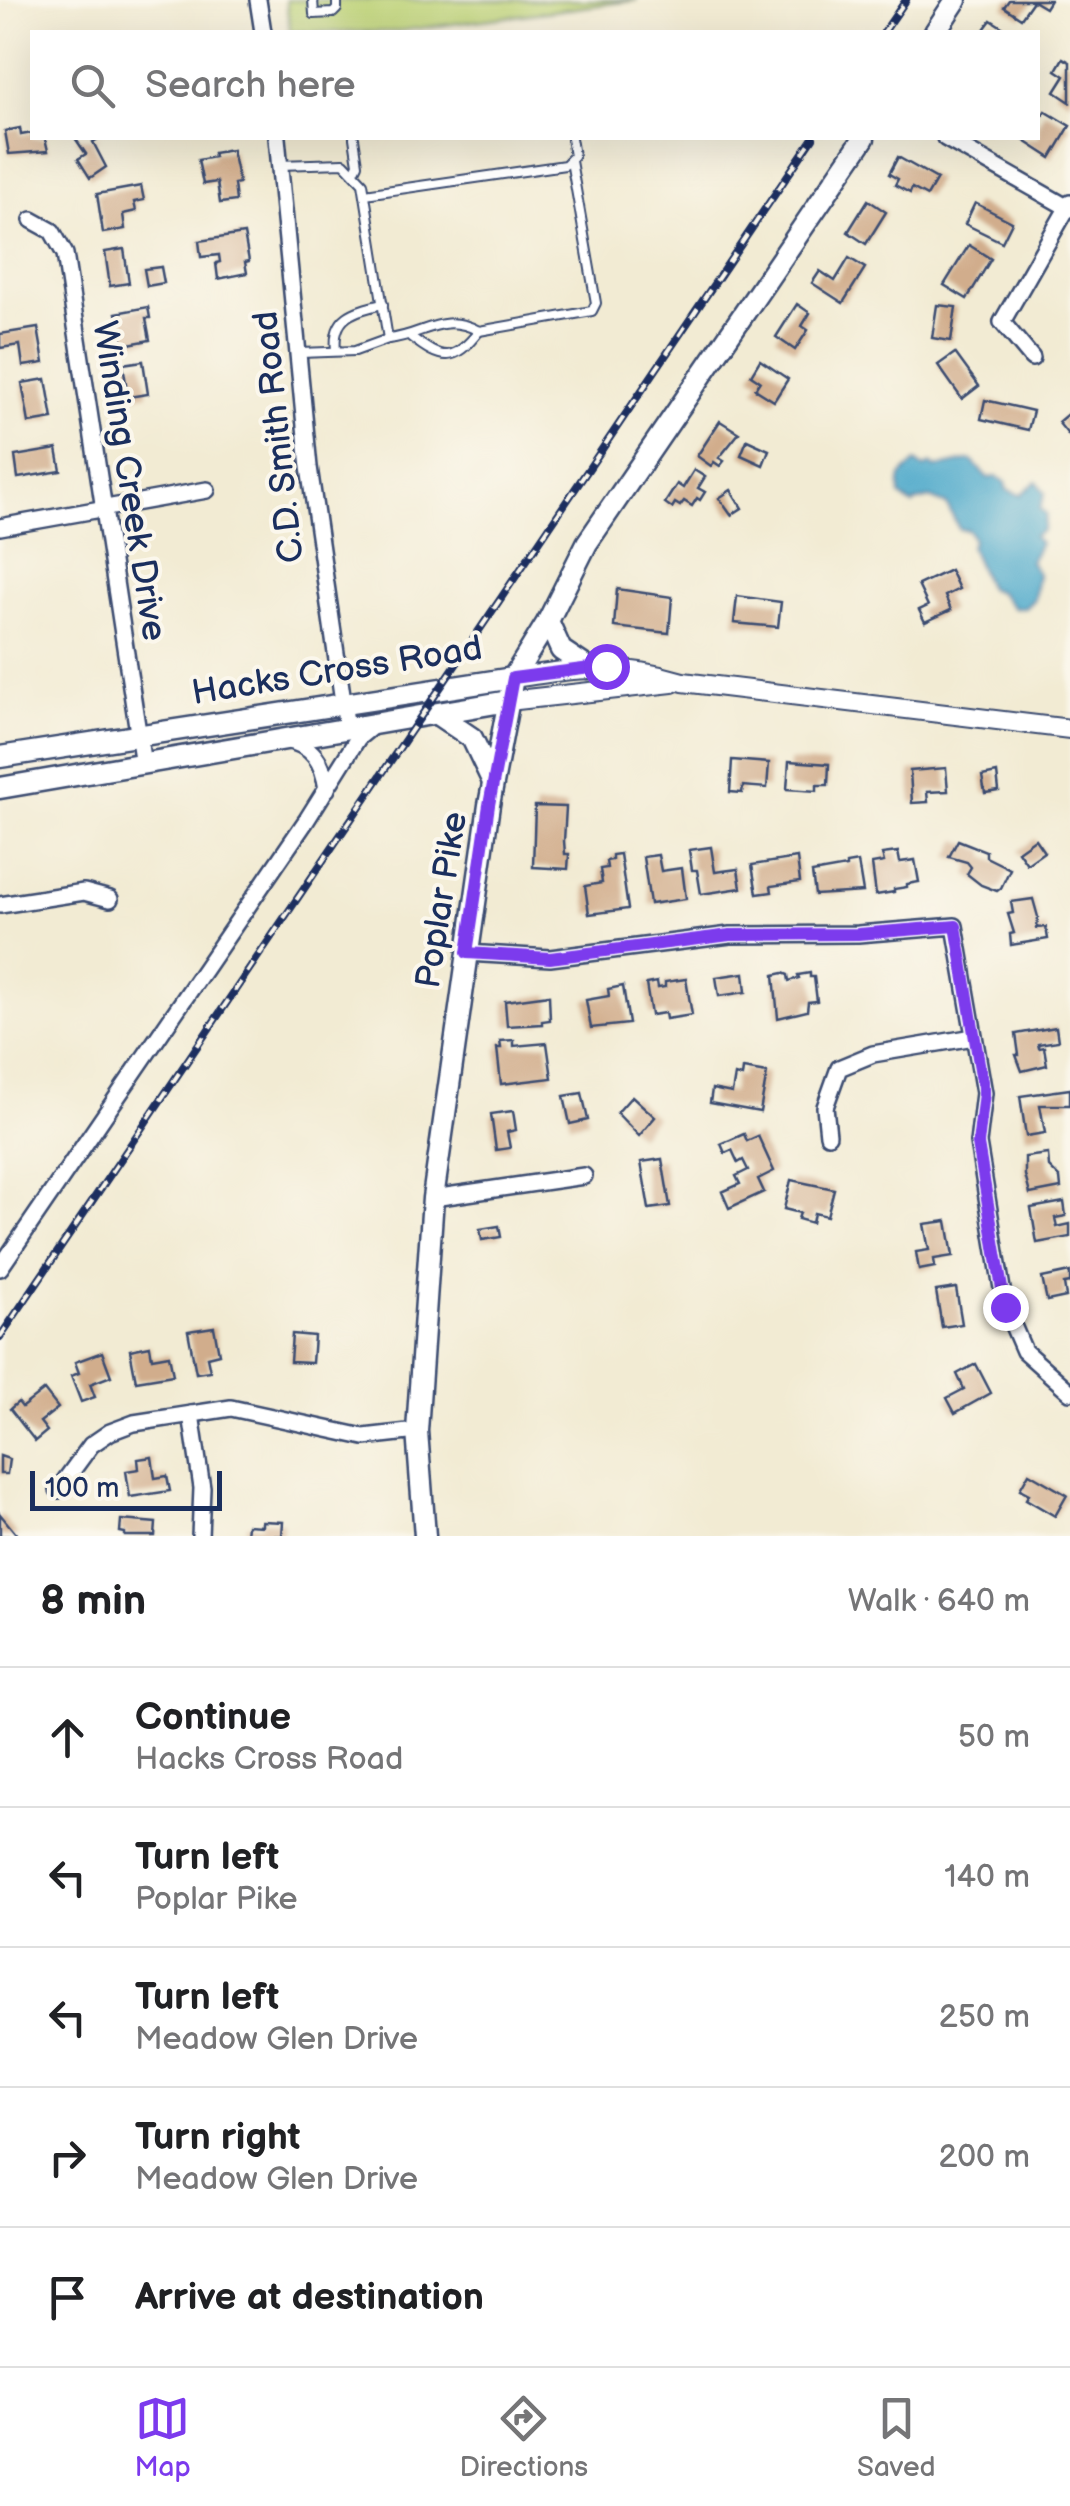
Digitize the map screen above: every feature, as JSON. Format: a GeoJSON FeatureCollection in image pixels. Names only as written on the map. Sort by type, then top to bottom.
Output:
{"type":"FeatureCollection","features":[{"type":"Feature","properties":{"kind":"main road"},"geometry":{"type":"LineString","coordinates":[[935,30],[956,0]]}},
{"type":"Feature","properties":{"kind":"main road","name":"Poplar Pike"},"geometry":{"type":"LineString","coordinates":[[426,1536],[417,1431],[433,1198],[493,783],[513,678],[548,621],[587,543],[863,140]]}},
{"type":"Feature","properties":{"kind":"main road"},"geometry":{"type":"LineString","coordinates":[[548,621],[560,650],[588,668]]}},
{"type":"Feature","properties":{"kind":"main road","name":"Hacks Cross Road"},"geometry":{"type":"LineString","coordinates":[[0,757],[513,678]]}},
{"type":"Feature","properties":{"kind":"main road","name":"Hacks Cross Road"},"geometry":{"type":"LineString","coordinates":[[0,788],[508,701]]}},
{"type":"Feature","properties":{"kind":"main road"},"geometry":{"type":"LineString","coordinates":[[438,715],[472,738],[493,783]]}},
{"type":"Feature","properties":{"kind":"street"},"geometry":{"type":"LineString","coordinates":[[258,0],[263,30]]}},
{"type":"Feature","properties":{"kind":"street","name":"C.D. Smith Road"},"geometry":{"type":"LineString","coordinates":[[276,140],[310,467],[347,728]]}},
{"type":"Feature","properties":{"kind":"street"},"geometry":{"type":"LineString","coordinates":[[949,140],[1069,206],[1002,322],[1032,358]]}},
{"type":"Feature","properties":{"kind":"street","name":"Winding Creek Drive"},"geometry":{"type":"LineString","coordinates":[[32,220],[52,230],[65,254],[143,764]]}},
{"type":"Feature","properties":{"kind":"street"},"geometry":{"type":"LineString","coordinates":[[0,527],[207,490]]}},
{"type":"Feature","properties":{"kind":"street","name":"Hacks Cross Road"},"geometry":{"type":"LineString","coordinates":[[513,678],[588,668],[647,671],[684,682],[1070,728]]}},
{"type":"Feature","properties":{"kind":"street","name":"Hacks Cross Road"},"geometry":{"type":"LineString","coordinates":[[508,701],[684,682]]}},
{"type":"Feature","properties":{"kind":"street"},"geometry":{"type":"LineString","coordinates":[[0,1268],[358,738],[374,725]]}},
{"type":"Feature","properties":{"kind":"street"},"geometry":{"type":"LineString","coordinates":[[277,739],[301,743],[320,760],[327,789]]}},
{"type":"Feature","properties":{"kind":"street"},"geometry":{"type":"LineString","coordinates":[[0,904],[84,892],[110,898]]}},
{"type":"Feature","properties":{"kind":"street"},"geometry":{"type":"LineString","coordinates":[[467,953],[550,958],[730,935],[858,934],[956,926],[984,1102],[978,1144],[1005,1307],[1024,1351],[1070,1392]]}},
{"type":"Feature","properties":{"kind":"street"},"geometry":{"type":"LineString","coordinates":[[828,1134],[824,1107],[840,1068],[873,1054],[974,1036]]}},
{"type":"Feature","properties":{"kind":"street"},"geometry":{"type":"LineString","coordinates":[[433,1198],[584,1176]]}},
{"type":"Feature","properties":{"kind":"street"},"geometry":{"type":"LineString","coordinates":[[58,1490],[91,1445],[134,1423],[231,1408],[364,1438],[417,1431]]}},
{"type":"Feature","properties":{"kind":"street"},"geometry":{"type":"LineString","coordinates":[[190,1414],[202,1488],[200,1536]]}},
{"type":"Feature","properties":{"kind":"lane"},"geometry":{"type":"LineString","coordinates":[[313,0],[314,14],[333,13],[337,10],[336,0]]}},
{"type":"Feature","properties":{"kind":"lane"},"geometry":{"type":"LineString","coordinates":[[354,140],[358,164],[354,172]]}},
{"type":"Feature","properties":{"kind":"lane"},"geometry":{"type":"LineString","coordinates":[[300,353],[356,352],[388,339],[411,337],[430,325],[446,322],[479,330],[592,311],[596,302],[571,140]]}},
{"type":"Feature","properties":{"kind":"lane"},"geometry":{"type":"LineString","coordinates":[[365,194],[572,161]]}},
{"type":"Feature","properties":{"kind":"lane"},"geometry":{"type":"LineString","coordinates":[[279,165],[344,163],[363,184],[388,339]]}},
{"type":"Feature","properties":{"kind":"lane"},"geometry":{"type":"LineString","coordinates":[[336,350],[334,333],[342,320],[383,304]]}},
{"type":"Feature","properties":{"kind":"lane"},"geometry":{"type":"LineString","coordinates":[[411,337],[435,356],[442,356],[463,350],[479,330]]}},
{"type":"Feature","properties":{"kind":"green space"},"geometry":{"type":"Polygon","coordinates":[[[286,0],[637,0],[407,30],[290,30],[286,0]]]}},
{"type":"Feature","properties":{"kind":"water"},"geometry":{"type":"Polygon","coordinates":[[[971,460],[988,478],[1006,482],[1006,489],[1020,495],[1037,481],[1045,493],[1040,509],[1046,515],[1043,530],[1033,536],[1040,543],[1030,562],[1038,574],[1034,599],[1025,608],[1013,608],[999,592],[988,588],[970,547],[973,539],[968,530],[959,529],[947,505],[930,498],[913,505],[900,496],[902,476],[916,462],[924,468],[931,464],[935,468],[971,460]]]}},
{"type":"Feature","properties":{"kind":"building"},"geometry":{"type":"Polygon","coordinates":[[[1009,0],[1050,0],[1045,8],[1033,1],[1021,18],[1004,7],[1009,0]]]}},
{"type":"Feature","properties":{"kind":"building"},"geometry":{"type":"Polygon","coordinates":[[[991,20],[1007,30],[984,30],[991,20]]]}},
{"type":"Feature","properties":{"kind":"building"},"geometry":{"type":"Polygon","coordinates":[[[1063,58],[1070,62],[1070,102],[1055,92],[1065,76],[1056,70],[1063,58]]]}},
{"type":"Feature","properties":{"kind":"building"},"geometry":{"type":"Polygon","coordinates":[[[1045,111],[1070,126],[1051,158],[1023,140],[1040,140],[1040,120],[1045,111]]]}},
{"type":"Feature","properties":{"kind":"building"},"geometry":{"type":"Polygon","coordinates":[[[20,128],[21,135],[30,133],[30,140],[45,140],[48,151],[9,154],[5,131],[20,128]]]}},
{"type":"Feature","properties":{"kind":"building"},"geometry":{"type":"Polygon","coordinates":[[[76,140],[96,140],[93,142],[106,167],[90,178],[78,159],[86,154],[76,140]]]}},
{"type":"Feature","properties":{"kind":"building"},"geometry":{"type":"Polygon","coordinates":[[[232,150],[239,183],[234,184],[236,201],[220,203],[217,182],[203,184],[198,160],[232,150]]]}},
{"type":"Feature","properties":{"kind":"building"},"geometry":{"type":"Polygon","coordinates":[[[898,157],[937,179],[927,196],[895,185],[898,179],[889,174],[898,157]]]}},
{"type":"Feature","properties":{"kind":"building"},"geometry":{"type":"Polygon","coordinates":[[[141,186],[144,200],[134,202],[136,211],[123,214],[125,229],[103,233],[97,194],[141,186]]]}},
{"type":"Feature","properties":{"kind":"building"},"geometry":{"type":"Polygon","coordinates":[[[868,200],[886,212],[866,244],[848,232],[868,200]]]}},
{"type":"Feature","properties":{"kind":"building"},"geometry":{"type":"Polygon","coordinates":[[[975,203],[1012,222],[1002,242],[965,224],[975,203]]]}},
{"type":"Feature","properties":{"kind":"building"},"geometry":{"type":"Polygon","coordinates":[[[244,234],[247,273],[218,279],[219,255],[201,257],[199,241],[244,234]]]}},
{"type":"Feature","properties":{"kind":"building"},"geometry":{"type":"Polygon","coordinates":[[[969,245],[991,259],[967,299],[944,285],[969,245]]]}},
{"type":"Feature","properties":{"kind":"building"},"geometry":{"type":"Polygon","coordinates":[[[124,249],[129,283],[110,286],[105,252],[124,249]]]}},
{"type":"Feature","properties":{"kind":"building"},"geometry":{"type":"Polygon","coordinates":[[[849,258],[865,268],[843,303],[812,283],[820,271],[835,281],[849,258]]]}},
{"type":"Feature","properties":{"kind":"building"},"geometry":{"type":"Polygon","coordinates":[[[161,267],[164,283],[147,286],[144,269],[161,267]]]}},
{"type":"Feature","properties":{"kind":"building"},"geometry":{"type":"Polygon","coordinates":[[[797,304],[810,313],[802,326],[808,330],[795,350],[776,337],[797,304]]]}},
{"type":"Feature","properties":{"kind":"building"},"geometry":{"type":"Polygon","coordinates":[[[937,305],[956,307],[951,341],[932,338],[937,305]]]}},
{"type":"Feature","properties":{"kind":"building"},"geometry":{"type":"Polygon","coordinates":[[[148,307],[150,340],[123,345],[116,313],[148,307]]]}},
{"type":"Feature","properties":{"kind":"building"},"geometry":{"type":"Polygon","coordinates":[[[38,328],[44,363],[23,366],[20,345],[0,348],[0,334],[38,328]]]}},
{"type":"Feature","properties":{"kind":"building"},"geometry":{"type":"Polygon","coordinates":[[[955,353],[979,386],[962,399],[938,365],[955,353]]]}},
{"type":"Feature","properties":{"kind":"building"},"geometry":{"type":"Polygon","coordinates":[[[760,360],[788,379],[774,401],[755,389],[760,381],[751,375],[760,360]]]}},
{"type":"Feature","properties":{"kind":"building"},"geometry":{"type":"Polygon","coordinates":[[[143,361],[148,394],[128,397],[123,364],[143,361]]]}},
{"type":"Feature","properties":{"kind":"building"},"geometry":{"type":"Polygon","coordinates":[[[46,379],[53,419],[29,423],[22,383],[46,379]]]}},
{"type":"Feature","properties":{"kind":"building"},"geometry":{"type":"Polygon","coordinates":[[[985,400],[1033,411],[1028,430],[981,419],[985,400]]]}},
{"type":"Feature","properties":{"kind":"building"},"geometry":{"type":"Polygon","coordinates":[[[1070,412],[1070,437],[1058,422],[1070,412]]]}},
{"type":"Feature","properties":{"kind":"building"},"geometry":{"type":"Polygon","coordinates":[[[720,421],[739,433],[719,458],[724,461],[720,466],[714,462],[711,466],[697,456],[720,421]]]}},
{"type":"Feature","properties":{"kind":"building"},"geometry":{"type":"Polygon","coordinates":[[[747,440],[769,450],[763,465],[741,455],[747,440]]]}},
{"type":"Feature","properties":{"kind":"building"},"geometry":{"type":"Polygon","coordinates":[[[57,449],[61,471],[18,478],[15,456],[57,449]]]}},
{"type":"Feature","properties":{"kind":"building"},"geometry":{"type":"Polygon","coordinates":[[[694,470],[705,477],[698,488],[705,492],[700,500],[697,498],[692,506],[684,501],[680,506],[675,503],[672,508],[665,503],[677,484],[683,488],[694,470]]]}},
{"type":"Feature","properties":{"kind":"building"},"geometry":{"type":"Polygon","coordinates":[[[731,490],[742,508],[731,515],[719,498],[731,490]]]}},
{"type":"Feature","properties":{"kind":"building"},"geometry":{"type":"Polygon","coordinates":[[[950,570],[959,589],[945,596],[951,610],[925,622],[919,610],[928,606],[918,585],[950,570]]]}},
{"type":"Feature","properties":{"kind":"building"},"geometry":{"type":"Polygon","coordinates":[[[617,589],[672,597],[669,633],[614,627],[617,589]]]}},
{"type":"Feature","properties":{"kind":"building"},"geometry":{"type":"Polygon","coordinates":[[[737,596],[781,602],[778,627],[734,623],[737,596]]]}},
{"type":"Feature","properties":{"kind":"building"},"geometry":{"type":"Polygon","coordinates":[[[732,760],[769,763],[767,788],[743,786],[742,793],[730,792],[732,760]]]}},
{"type":"Feature","properties":{"kind":"building"},"geometry":{"type":"Polygon","coordinates":[[[789,761],[829,764],[828,785],[817,785],[817,791],[787,789],[789,761]]]}},
{"type":"Feature","properties":{"kind":"building"},"geometry":{"type":"Polygon","coordinates":[[[946,768],[948,791],[927,792],[928,802],[912,803],[910,771],[946,768]]]}},
{"type":"Feature","properties":{"kind":"building"},"geometry":{"type":"Polygon","coordinates":[[[997,773],[999,791],[985,793],[982,776],[997,773]]]}},
{"type":"Feature","properties":{"kind":"building"},"geometry":{"type":"Polygon","coordinates":[[[535,806],[566,807],[564,841],[565,854],[569,854],[568,869],[533,867],[535,806]]]}},
{"type":"Feature","properties":{"kind":"building"},"geometry":{"type":"Polygon","coordinates":[[[1035,839],[1044,852],[1027,864],[1018,851],[1035,839]]]}},
{"type":"Feature","properties":{"kind":"building"},"geometry":{"type":"Polygon","coordinates":[[[958,840],[986,851],[986,857],[1010,869],[1001,888],[997,891],[981,885],[967,874],[971,867],[967,862],[949,857],[958,840]]]}},
{"type":"Feature","properties":{"kind":"building"},"geometry":{"type":"Polygon","coordinates":[[[711,847],[715,872],[738,869],[741,888],[701,894],[689,850],[711,847]]]}},
{"type":"Feature","properties":{"kind":"building"},"geometry":{"type":"Polygon","coordinates":[[[898,852],[900,862],[915,860],[919,882],[876,895],[872,864],[884,862],[882,854],[898,852]]]}},
{"type":"Feature","properties":{"kind":"building"},"geometry":{"type":"Polygon","coordinates":[[[620,854],[628,909],[589,914],[585,886],[602,883],[600,869],[607,868],[606,861],[612,860],[612,855],[620,854]]]}},
{"type":"Feature","properties":{"kind":"building"},"geometry":{"type":"Polygon","coordinates":[[[658,855],[661,871],[682,868],[686,899],[650,904],[643,857],[658,855]]]}},
{"type":"Feature","properties":{"kind":"building"},"geometry":{"type":"Polygon","coordinates":[[[797,858],[800,882],[771,886],[772,892],[757,894],[752,865],[797,858]]]}},
{"type":"Feature","properties":{"kind":"building"},"geometry":{"type":"Polygon","coordinates":[[[858,862],[863,892],[815,895],[812,873],[858,862]]]}},
{"type":"Feature","properties":{"kind":"building"},"geometry":{"type":"Polygon","coordinates":[[[1033,899],[1037,928],[1046,927],[1048,939],[1011,945],[1011,902],[1033,899]]]}},
{"type":"Feature","properties":{"kind":"building"},"geometry":{"type":"Polygon","coordinates":[[[744,973],[746,992],[719,996],[716,977],[744,973]]]}},
{"type":"Feature","properties":{"kind":"building"},"geometry":{"type":"Polygon","coordinates":[[[783,973],[789,981],[810,973],[817,1001],[808,1002],[807,1011],[778,1018],[774,975],[783,973]]]}},
{"type":"Feature","properties":{"kind":"building"},"geometry":{"type":"Polygon","coordinates":[[[686,979],[692,1015],[666,1019],[665,1013],[651,1015],[646,984],[657,982],[658,988],[665,987],[665,982],[686,979]]]}},
{"type":"Feature","properties":{"kind":"building"},"geometry":{"type":"Polygon","coordinates":[[[623,986],[629,1024],[591,1028],[586,1000],[609,996],[608,989],[623,986]]]}},
{"type":"Feature","properties":{"kind":"building"},"geometry":{"type":"Polygon","coordinates":[[[549,995],[550,1020],[507,1026],[505,1001],[549,995]]]}},
{"type":"Feature","properties":{"kind":"building"},"geometry":{"type":"Polygon","coordinates":[[[1056,1027],[1058,1041],[1038,1044],[1039,1048],[1044,1047],[1047,1065],[1022,1071],[1016,1055],[1016,1034],[1056,1027]]]}},
{"type":"Feature","properties":{"kind":"building"},"geometry":{"type":"Polygon","coordinates":[[[514,1040],[514,1046],[547,1043],[552,1078],[501,1084],[497,1048],[501,1048],[500,1041],[514,1040]]]}},
{"type":"Feature","properties":{"kind":"building"},"geometry":{"type":"Polygon","coordinates":[[[743,1069],[767,1073],[760,1112],[710,1103],[712,1089],[732,1093],[735,1075],[742,1077],[743,1069]]]}},
{"type":"Feature","properties":{"kind":"building"},"geometry":{"type":"Polygon","coordinates":[[[1070,1089],[1070,1105],[1040,1105],[1045,1133],[1026,1136],[1020,1096],[1070,1089]]]}},
{"type":"Feature","properties":{"kind":"building"},"geometry":{"type":"Polygon","coordinates":[[[582,1093],[588,1120],[570,1124],[564,1096],[582,1093]]]}},
{"type":"Feature","properties":{"kind":"building"},"geometry":{"type":"Polygon","coordinates":[[[632,1096],[655,1117],[639,1136],[617,1113],[632,1096]]]}},
{"type":"Feature","properties":{"kind":"building"},"geometry":{"type":"Polygon","coordinates":[[[513,1111],[516,1130],[507,1132],[510,1148],[496,1150],[491,1114],[513,1111]]]}},
{"type":"Feature","properties":{"kind":"building"},"geometry":{"type":"Polygon","coordinates":[[[744,1134],[747,1141],[758,1136],[774,1171],[758,1179],[764,1192],[729,1208],[722,1192],[740,1184],[736,1176],[748,1170],[743,1160],[738,1163],[732,1150],[725,1153],[721,1144],[744,1134]]]}},
{"type":"Feature","properties":{"kind":"building"},"geometry":{"type":"Polygon","coordinates":[[[1048,1154],[1049,1167],[1060,1178],[1061,1188],[1030,1194],[1025,1157],[1048,1154]]]}},
{"type":"Feature","properties":{"kind":"building"},"geometry":{"type":"Polygon","coordinates":[[[662,1159],[670,1206],[649,1209],[641,1162],[662,1159]]]}},
{"type":"Feature","properties":{"kind":"building"},"geometry":{"type":"Polygon","coordinates":[[[791,1180],[834,1189],[827,1216],[814,1213],[812,1223],[798,1219],[800,1213],[784,1209],[791,1180]]]}},
{"type":"Feature","properties":{"kind":"building"},"geometry":{"type":"Polygon","coordinates":[[[1064,1202],[1066,1216],[1055,1218],[1057,1227],[1070,1224],[1070,1237],[1037,1243],[1031,1208],[1064,1202]]]}},
{"type":"Feature","properties":{"kind":"building"},"geometry":{"type":"Polygon","coordinates":[[[947,1221],[953,1256],[934,1259],[935,1267],[919,1270],[916,1252],[929,1250],[924,1224],[947,1221]]]}},
{"type":"Feature","properties":{"kind":"building"},"geometry":{"type":"Polygon","coordinates":[[[499,1226],[501,1237],[482,1240],[480,1229],[499,1226]]]}},
{"type":"Feature","properties":{"kind":"building"},"geometry":{"type":"Polygon","coordinates":[[[1070,1272],[1070,1283],[1064,1284],[1066,1297],[1047,1301],[1042,1278],[1070,1272]]]}},
{"type":"Feature","properties":{"kind":"building"},"geometry":{"type":"Polygon","coordinates":[[[956,1288],[962,1324],[942,1327],[936,1291],[956,1288]]]}},
{"type":"Feature","properties":{"kind":"building"},"geometry":{"type":"Polygon","coordinates":[[[214,1327],[219,1354],[207,1357],[210,1371],[196,1373],[188,1331],[214,1327]]]}},
{"type":"Feature","properties":{"kind":"building"},"geometry":{"type":"Polygon","coordinates":[[[292,1334],[314,1336],[312,1363],[290,1362],[292,1334]]]}},
{"type":"Feature","properties":{"kind":"building"},"geometry":{"type":"Polygon","coordinates":[[[150,1346],[152,1358],[169,1355],[173,1375],[136,1381],[130,1350],[150,1346]]]}},
{"type":"Feature","properties":{"kind":"building"},"geometry":{"type":"Polygon","coordinates":[[[102,1352],[111,1376],[90,1384],[95,1397],[81,1402],[71,1376],[79,1373],[75,1362],[102,1352]]]}},
{"type":"Feature","properties":{"kind":"building"},"geometry":{"type":"Polygon","coordinates":[[[976,1364],[991,1393],[955,1413],[947,1398],[964,1389],[957,1374],[976,1364]]]}},
{"type":"Feature","properties":{"kind":"building"},"geometry":{"type":"Polygon","coordinates":[[[44,1390],[58,1408],[40,1422],[47,1431],[35,1441],[10,1409],[18,1402],[22,1407],[44,1390]]]}},
{"type":"Feature","properties":{"kind":"building"},"geometry":{"type":"Polygon","coordinates":[[[0,1456],[9,1459],[7,1474],[0,1474],[0,1456]]]}},
{"type":"Feature","properties":{"kind":"building"},"geometry":{"type":"Polygon","coordinates":[[[152,1457],[155,1478],[167,1476],[170,1491],[130,1497],[126,1471],[139,1469],[138,1459],[152,1457]]]}},
{"type":"Feature","properties":{"kind":"building"},"geometry":{"type":"Polygon","coordinates":[[[1029,1473],[1067,1495],[1055,1516],[1026,1499],[1029,1494],[1020,1489],[1029,1473]]]}},
{"type":"Feature","properties":{"kind":"building"},"geometry":{"type":"Polygon","coordinates":[[[0,1514],[18,1536],[0,1536],[0,1514]]]}},
{"type":"Feature","properties":{"kind":"building"},"geometry":{"type":"Polygon","coordinates":[[[121,1520],[156,1523],[155,1536],[125,1536],[120,1532],[121,1520]]]}},
{"type":"Feature","properties":{"kind":"building"},"geometry":{"type":"Polygon","coordinates":[[[262,1521],[283,1522],[282,1536],[246,1536],[247,1525],[262,1526],[262,1521]]]}},
{"type":"Feature","properties":{"kind":"railway"},"geometry":{"type":"LineString","coordinates":[[885,30],[906,0]]}},
{"type":"Feature","properties":{"kind":"railway"},"geometry":{"type":"LineString","coordinates":[[0,1337],[812,140]]}},
{"type":"Feature","properties":{"kind":"route"},"geometry":{"type":"LineString","coordinates":[[606,666],[513,678],[467,953],[550,958],[730,935],[858,934],[956,926],[984,1093],[978,1144],[1005,1307]]}}]}
